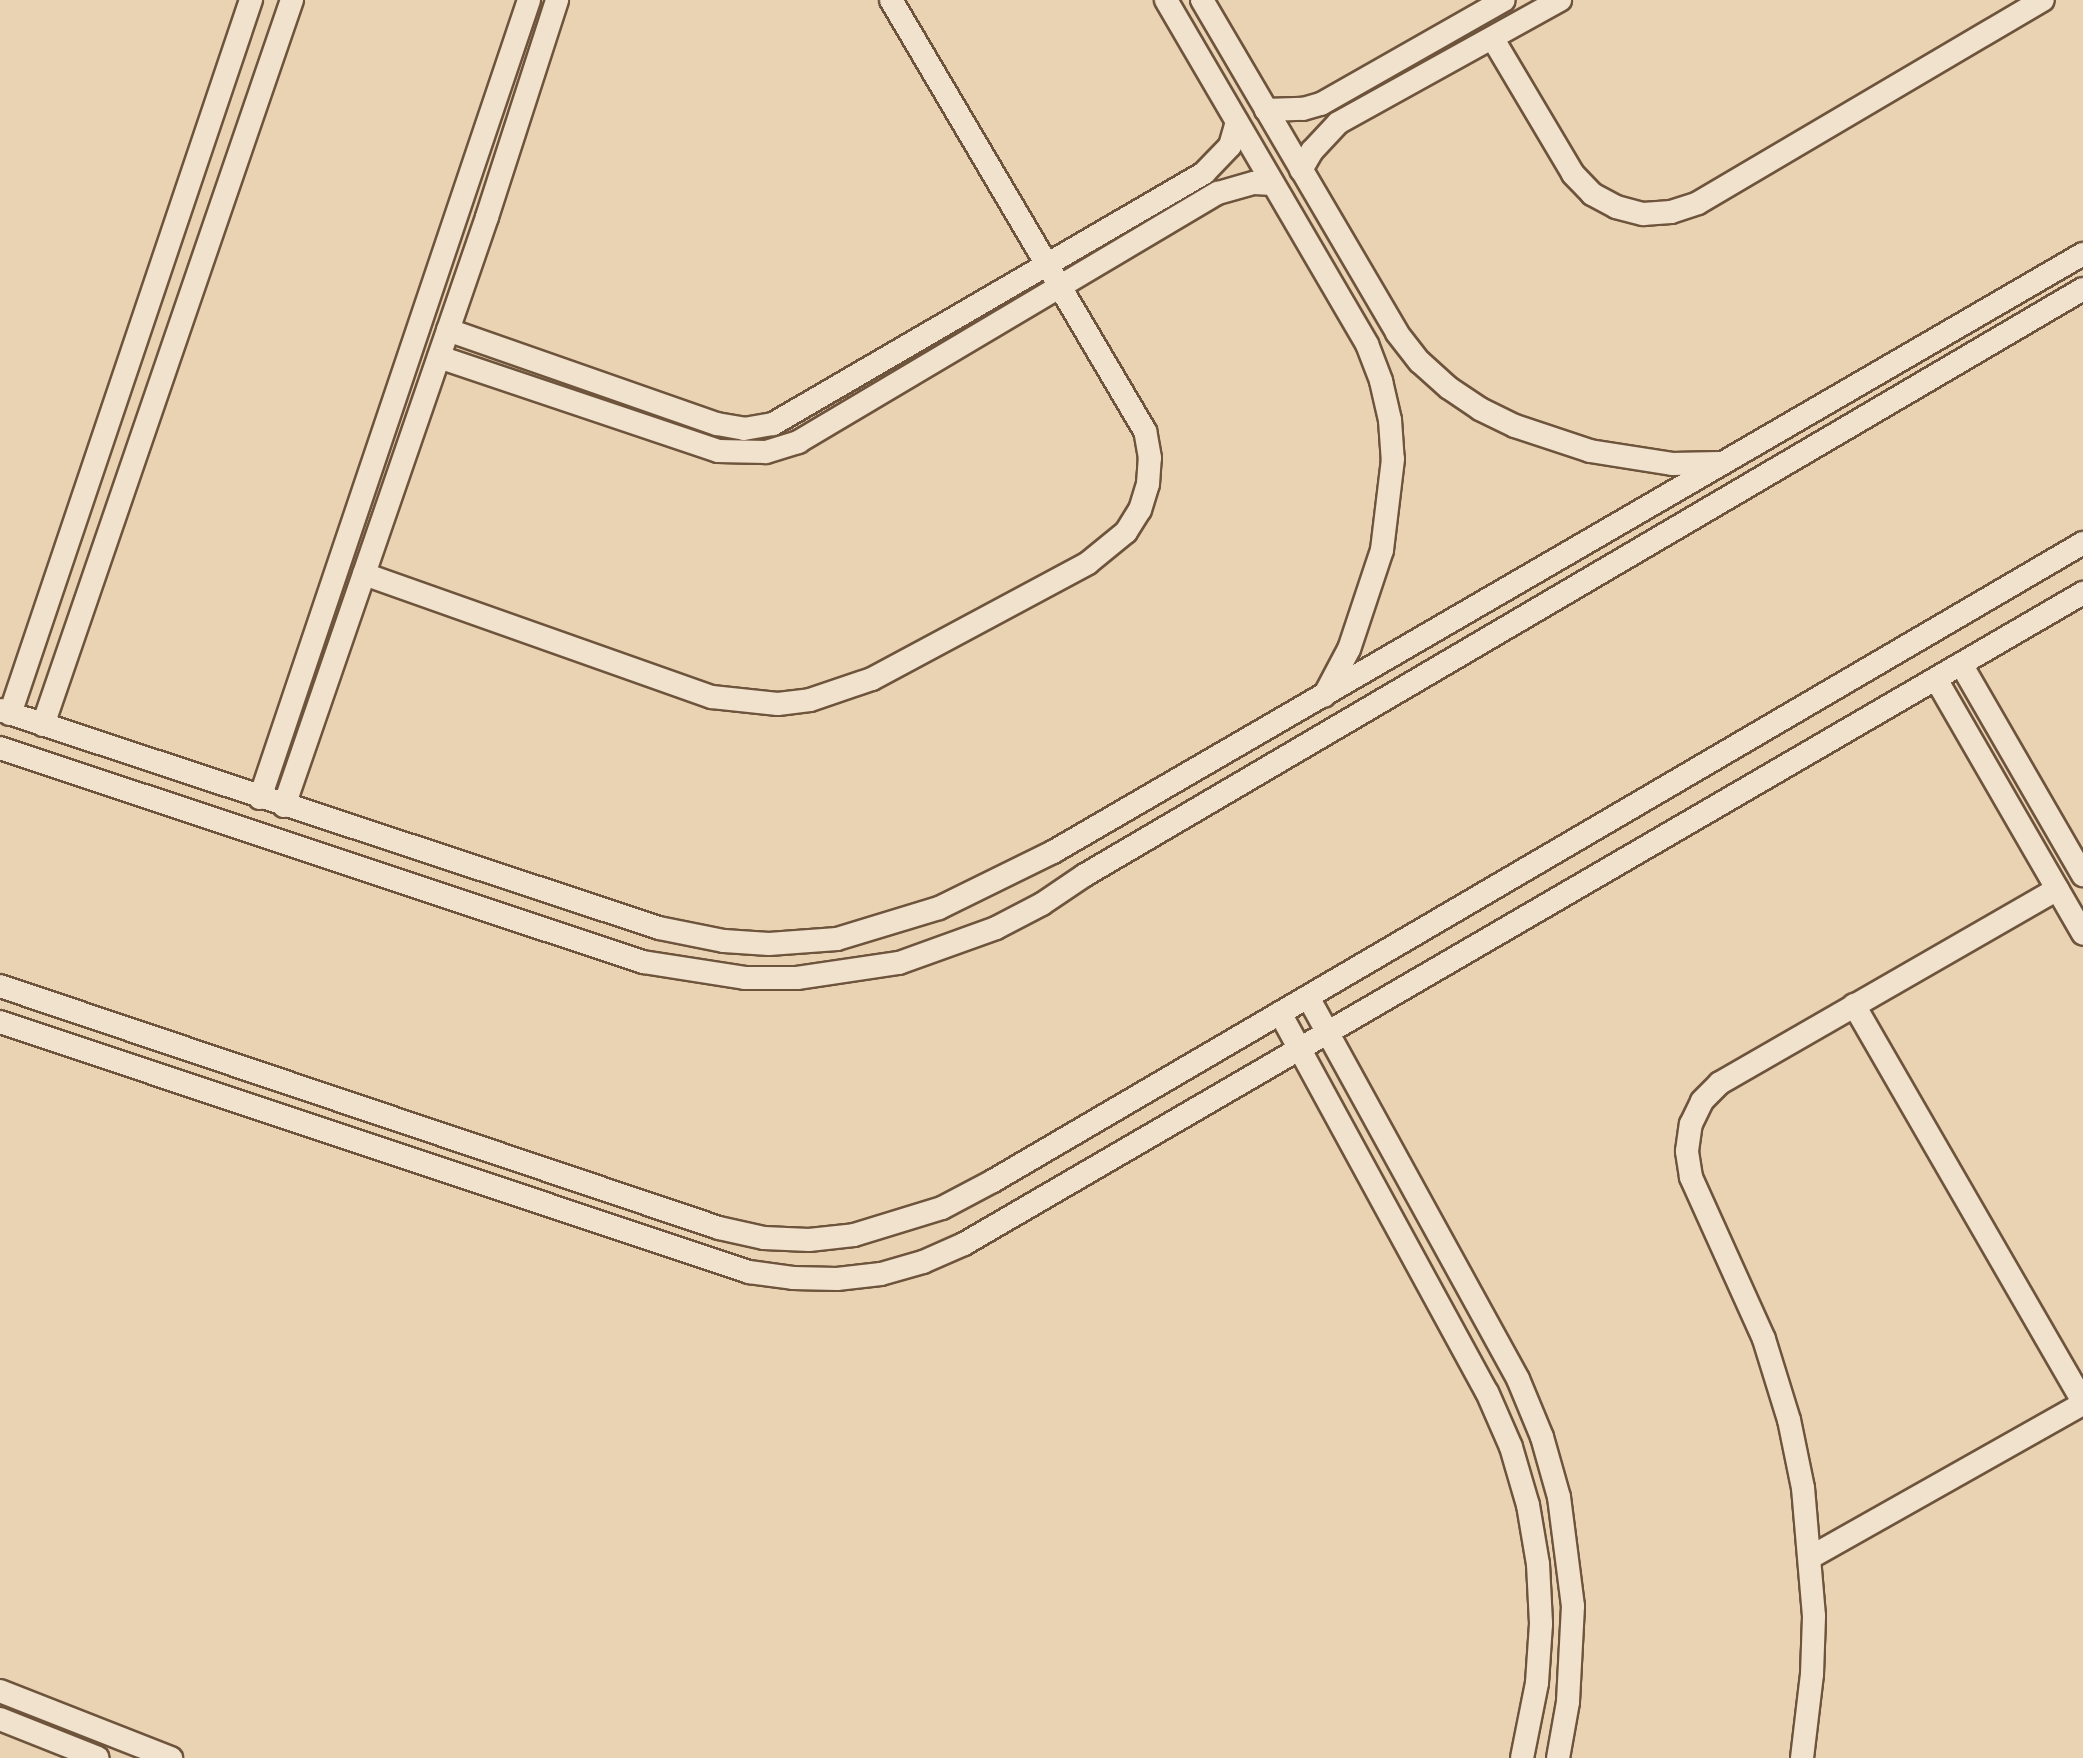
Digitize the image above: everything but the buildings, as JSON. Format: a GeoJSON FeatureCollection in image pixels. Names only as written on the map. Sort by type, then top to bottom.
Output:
{"type":"FeatureCollection","features":[{"type":"Feature","properties":{"kind":"street"},"geometry":{"type":"LineString","coordinates":[[251,0],[5,712],[659,928],[739,942],[837,939],[889,926],[988,886],[1324,696],[2083,254]]}},
{"type":"Feature","properties":{"kind":"street"},"geometry":{"type":"LineString","coordinates":[[43,725],[292,0]]}},
{"type":"Feature","properties":{"kind":"street"},"geometry":{"type":"LineString","coordinates":[[260,798],[529,0]]}},
{"type":"Feature","properties":{"kind":"street"},"geometry":{"type":"LineString","coordinates":[[284,806],[439,357],[557,0]]}},
{"type":"Feature","properties":{"kind":"street"},"geometry":{"type":"LineString","coordinates":[[364,574],[712,697],[778,704],[810,700],[852,688],[1088,563],[1126,532],[1140,510],[1148,484],[1150,458],[1145,431],[891,0]]}},
{"type":"Feature","properties":{"kind":"street"},"geometry":{"type":"LineString","coordinates":[[1166,0],[1367,344],[1381,381],[1390,420],[1393,459],[1382,550],[1354,637],[1324,696]]}},
{"type":"Feature","properties":{"kind":"street"},"geometry":{"type":"LineString","coordinates":[[1202,0],[1397,333],[1420,362],[1449,388],[1515,426],[1590,451],[1672,464],[1725,463]]}},
{"type":"Feature","properties":{"kind":"street"},"geometry":{"type":"LineString","coordinates":[[1266,110],[1303,109],[1321,104],[1504,0]]}},
{"type":"Feature","properties":{"kind":"street"},"geometry":{"type":"LineString","coordinates":[[1301,170],[1312,151],[1338,123],[1560,0]]}},
{"type":"Feature","properties":{"kind":"street"},"geometry":{"type":"LineString","coordinates":[[1493,39],[1573,174],[1592,194],[1616,207],[1643,214],[1671,212],[1698,203],[2043,0]]}},
{"type":"Feature","properties":{"kind":"street"},"geometry":{"type":"LineString","coordinates":[[448,330],[717,424],[757,428],[788,418],[1214,166],[1230,146],[1237,122]]}},
{"type":"Feature","properties":{"kind":"street"},"geometry":{"type":"LineString","coordinates":[[439,357],[718,451],[766,452],[798,442],[1218,193],[1254,183],[1273,184]]}},
{"type":"Feature","properties":{"kind":"street"},"geometry":{"type":"LineString","coordinates":[[0,748],[643,962],[694,972],[784,978],[849,973],[899,963],[985,933],[1042,904],[2083,289]]}},
{"type":"Feature","properties":{"kind":"street"},"geometry":{"type":"LineString","coordinates":[[0,986],[719,1228],[764,1238],[809,1240],[854,1235],[942,1208],[2083,543]]}},
{"type":"Feature","properties":{"kind":"street"},"geometry":{"type":"LineString","coordinates":[[0,1022],[749,1272],[808,1279],[881,1274],[923,1262],[964,1244],[2083,593]]}},
{"type":"Feature","properties":{"kind":"street"},"geometry":{"type":"LineString","coordinates":[[1961,664],[2083,875]]}},
{"type":"Feature","properties":{"kind":"street"},"geometry":{"type":"LineString","coordinates":[[1936,679],[2083,934]]}},
{"type":"Feature","properties":{"kind":"street"},"geometry":{"type":"LineString","coordinates":[[1802,1758],[1812,1674],[1811,1557],[1803,1488],[1789,1420],[1764,1339],[1691,1177],[1687,1151],[1691,1124],[1702,1101],[1720,1083],[2057,889]]}},
{"type":"Feature","properties":{"kind":"street"},"geometry":{"type":"LineString","coordinates":[[1308,997],[1518,1379],[1542,1437],[1559,1497],[1573,1606],[1568,1702],[1558,1758]]}},
{"type":"Feature","properties":{"kind":"street"},"geometry":{"type":"LineString","coordinates":[[1811,1557],[2083,1402],[1854,1005]]}},
{"type":"Feature","properties":{"kind":"street"},"geometry":{"type":"LineString","coordinates":[[1280,1013],[1487,1392],[1511,1447],[1528,1505],[1538,1564],[1541,1624],[1537,1683],[1522,1758]]}},
{"type":"Feature","properties":{"kind":"street"},"geometry":{"type":"LineString","coordinates":[[0,1691],[171,1758]]}},
{"type":"Feature","properties":{"kind":"street"},"geometry":{"type":"LineString","coordinates":[[0,1719],[98,1758]]}}]}
